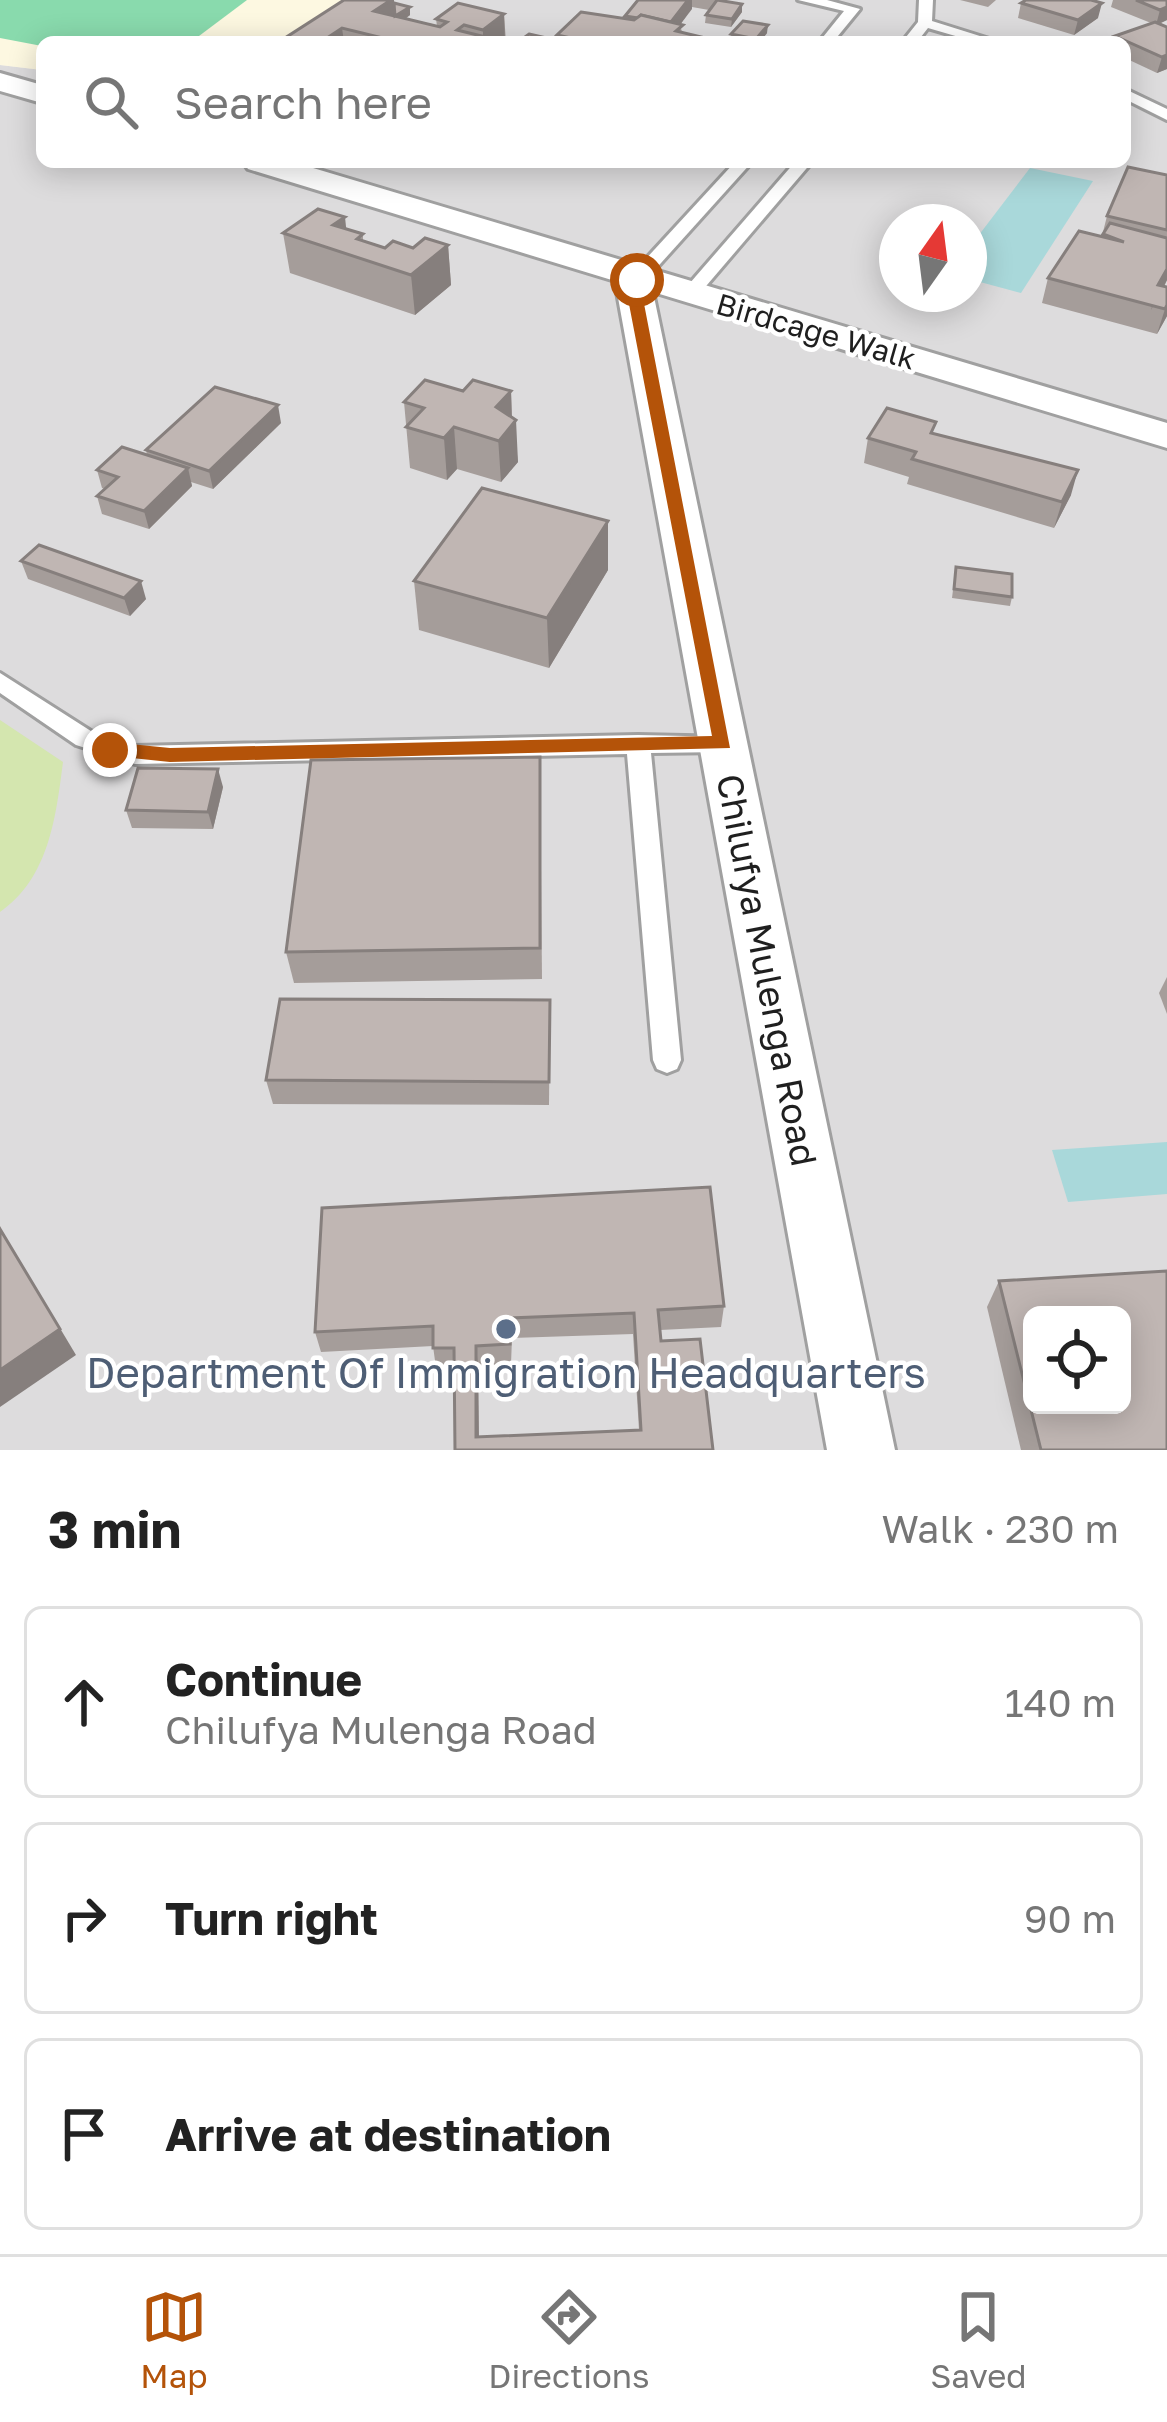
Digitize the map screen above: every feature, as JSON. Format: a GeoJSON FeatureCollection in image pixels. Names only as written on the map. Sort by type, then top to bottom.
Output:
{"type":"FeatureCollection","features":[{"type":"Feature","properties":{"kind":"street"},"geometry":{"type":"LineString","coordinates":[[0,82],[36,92]]}},
{"type":"Feature","properties":{"kind":"street","name":"Birdcage Walk"},"geometry":{"type":"LineString","coordinates":[[278,168],[1167,436]]}},
{"type":"Feature","properties":{"kind":"street","name":"Chilufya Mulenga Road"},"geometry":{"type":"LineString","coordinates":[[634,279],[861,1450]]}},
{"type":"Feature","properties":{"kind":"lane"},"geometry":{"type":"LineString","coordinates":[[805,0],[853,9],[831,36]]}},
{"type":"Feature","properties":{"kind":"lane"},"geometry":{"type":"LineString","coordinates":[[914,36],[925,23],[926,0]]}},
{"type":"Feature","properties":{"kind":"lane"},"geometry":{"type":"LineString","coordinates":[[925,23],[971,36]]}},
{"type":"Feature","properties":{"kind":"lane"},"geometry":{"type":"LineString","coordinates":[[1131,96],[1167,115]]}},
{"type":"Feature","properties":{"kind":"lane"},"geometry":{"type":"LineString","coordinates":[[634,279],[738,168]]}},
{"type":"Feature","properties":{"kind":"lane"},"geometry":{"type":"LineString","coordinates":[[689,295],[799,168]]}},
{"type":"Feature","properties":{"kind":"lane"},"geometry":{"type":"LineString","coordinates":[[0,681],[85,739],[135,755],[723,743]]}},
{"type":"Feature","properties":{"kind":"lane"},"geometry":{"type":"LineString","coordinates":[[638,744],[667,1060]]}},
{"type":"Feature","properties":{"kind":"shaded area"},"geometry":{"type":"Polygon","coordinates":[[[0,0],[379,0],[311,36],[36,36],[36,69],[0,65],[0,0]]]}},
{"type":"Feature","properties":{"kind":"shaded area"},"geometry":{"type":"Polygon","coordinates":[[[379,0],[1167,0],[1167,1450],[0,1450],[0,65],[36,69],[36,168],[1131,168],[1131,36],[311,36],[379,0]]]}},
{"type":"Feature","properties":{"kind":"green space"},"geometry":{"type":"Polygon","coordinates":[[[0,0],[247,0],[199,36],[36,36],[36,45],[0,38],[0,0]]]}},
{"type":"Feature","properties":{"kind":"green space"},"geometry":{"type":"Polygon","coordinates":[[[0,720],[63,762],[53,825],[40,864],[30,882],[0,912],[0,720]]]}},
{"type":"Feature","properties":{"kind":"water"},"geometry":{"type":"Polygon","coordinates":[[[1030,168],[1093,181],[1021,293],[987,284],[987,224],[1030,168]]]}},
{"type":"Feature","properties":{"kind":"water"},"geometry":{"type":"Polygon","coordinates":[[[1167,1142],[1167,1194],[1068,1202],[1052,1150],[1167,1142]]]}},
{"type":"Feature","properties":{"kind":"building"},"geometry":{"type":"Polygon","coordinates":[[[344,0],[391,0],[374,11],[440,27],[447,22],[436,19],[458,3],[504,14],[483,30],[464,25],[457,30],[482,36],[375,36],[342,28],[330,36],[288,36],[344,0]]]}},
{"type":"Feature","properties":{"kind":"building"},"geometry":{"type":"Polygon","coordinates":[[[638,0],[688,0],[671,22],[625,16],[638,0]]]}},
{"type":"Feature","properties":{"kind":"building"},"geometry":{"type":"Polygon","coordinates":[[[717,0],[742,4],[732,19],[706,15],[717,0]]]}},
{"type":"Feature","properties":{"kind":"building"},"geometry":{"type":"Polygon","coordinates":[[[1136,0],[1167,0],[1167,7],[1160,10],[1136,0]]]}},
{"type":"Feature","properties":{"kind":"building"},"geometry":{"type":"Polygon","coordinates":[[[394,3],[410,7],[395,16],[394,3]]]}},
{"type":"Feature","properties":{"kind":"building"},"geometry":{"type":"Polygon","coordinates":[[[1021,3],[1102,3],[1078,20],[1021,3]]]}},
{"type":"Feature","properties":{"kind":"building"},"geometry":{"type":"Polygon","coordinates":[[[581,12],[634,20],[641,15],[683,25],[676,31],[697,36],[562,36],[557,35],[581,12]]]}},
{"type":"Feature","properties":{"kind":"building"},"geometry":{"type":"Polygon","coordinates":[[[743,21],[768,25],[759,36],[731,34],[743,21]]]}},
{"type":"Feature","properties":{"kind":"building"},"geometry":{"type":"Polygon","coordinates":[[[1155,22],[1167,27],[1167,55],[1131,43],[1131,36],[1115,36],[1155,22]]]}},
{"type":"Feature","properties":{"kind":"building"},"geometry":{"type":"Polygon","coordinates":[[[1128,168],[1167,175],[1167,230],[1107,216],[1128,168]]]}},
{"type":"Feature","properties":{"kind":"building"},"geometry":{"type":"Polygon","coordinates":[[[318,209],[345,217],[333,225],[363,234],[357,239],[385,248],[393,241],[413,248],[425,238],[448,245],[411,275],[283,233],[318,209]]]}},
{"type":"Feature","properties":{"kind":"building"},"geometry":{"type":"Polygon","coordinates":[[[1110,223],[1167,238],[1167,269],[1158,285],[1167,287],[1165,309],[1048,278],[1079,231],[1124,242],[1103,234],[1110,223]]]}},
{"type":"Feature","properties":{"kind":"building"},"geometry":{"type":"Polygon","coordinates":[[[425,380],[463,391],[473,380],[511,391],[496,407],[516,420],[499,441],[454,427],[444,438],[406,427],[424,408],[404,402],[425,380]]]}},
{"type":"Feature","properties":{"kind":"building"},"geometry":{"type":"Polygon","coordinates":[[[215,387],[278,405],[209,471],[146,450],[215,387]]]}},
{"type":"Feature","properties":{"kind":"building"},"geometry":{"type":"Polygon","coordinates":[[[887,408],[936,422],[931,433],[1078,470],[1062,502],[912,459],[916,452],[868,438],[887,408]]]}},
{"type":"Feature","properties":{"kind":"building"},"geometry":{"type":"Polygon","coordinates":[[[122,447],[188,468],[144,511],[97,496],[118,477],[97,470],[122,447]]]}},
{"type":"Feature","properties":{"kind":"building"},"geometry":{"type":"Polygon","coordinates":[[[482,488],[608,521],[547,618],[414,581],[482,488]]]}},
{"type":"Feature","properties":{"kind":"building"},"geometry":{"type":"Polygon","coordinates":[[[39,545],[141,581],[124,598],[21,561],[39,545]]]}},
{"type":"Feature","properties":{"kind":"building"},"geometry":{"type":"Polygon","coordinates":[[[956,567],[1012,574],[1012,597],[954,589],[956,567]]]}},
{"type":"Feature","properties":{"kind":"building"},"geometry":{"type":"Polygon","coordinates":[[[540,757],[540,948],[286,952],[311,760],[540,757]]]}},
{"type":"Feature","properties":{"kind":"building"},"geometry":{"type":"Polygon","coordinates":[[[138,768],[218,769],[208,812],[126,810],[138,768]]]}},
{"type":"Feature","properties":{"kind":"building"},"geometry":{"type":"Polygon","coordinates":[[[280,999],[550,1000],[549,1082],[266,1080],[280,999]]]}},
{"type":"Feature","properties":{"kind":"building","name":"Department Of Immigration Headquarters"},"geometry":{"type":"Polygon","coordinates":[[[710,1187],[724,1306],[658,1310],[661,1341],[700,1339],[713,1450],[455,1450],[454,1348],[433,1348],[433,1326],[315,1332],[322,1208],[710,1187]],[[634,1313],[510,1318],[510,1344],[476,1346],[476,1437],[641,1430],[634,1313]]]}},
{"type":"Feature","properties":{"kind":"building"},"geometry":{"type":"Polygon","coordinates":[[[0,1229],[60,1329],[0,1370],[0,1229]]]}},
{"type":"Feature","properties":{"kind":"building"},"geometry":{"type":"Polygon","coordinates":[[[1167,1271],[1167,1450],[1041,1450],[1032,1414],[1131,1414],[1131,1306],[1023,1306],[1023,1378],[999,1281],[1167,1271]]]}},
{"type":"Feature","properties":{"kind":"place","name":"Department Of Immigration Headquarters"},"geometry":{"type":"Point","coordinates":[506,1329]}},
{"type":"Feature","properties":{"kind":"route"},"geometry":{"type":"LineString","coordinates":[[110,750],[170,755],[723,743],[632,278],[637,280]]}}]}
